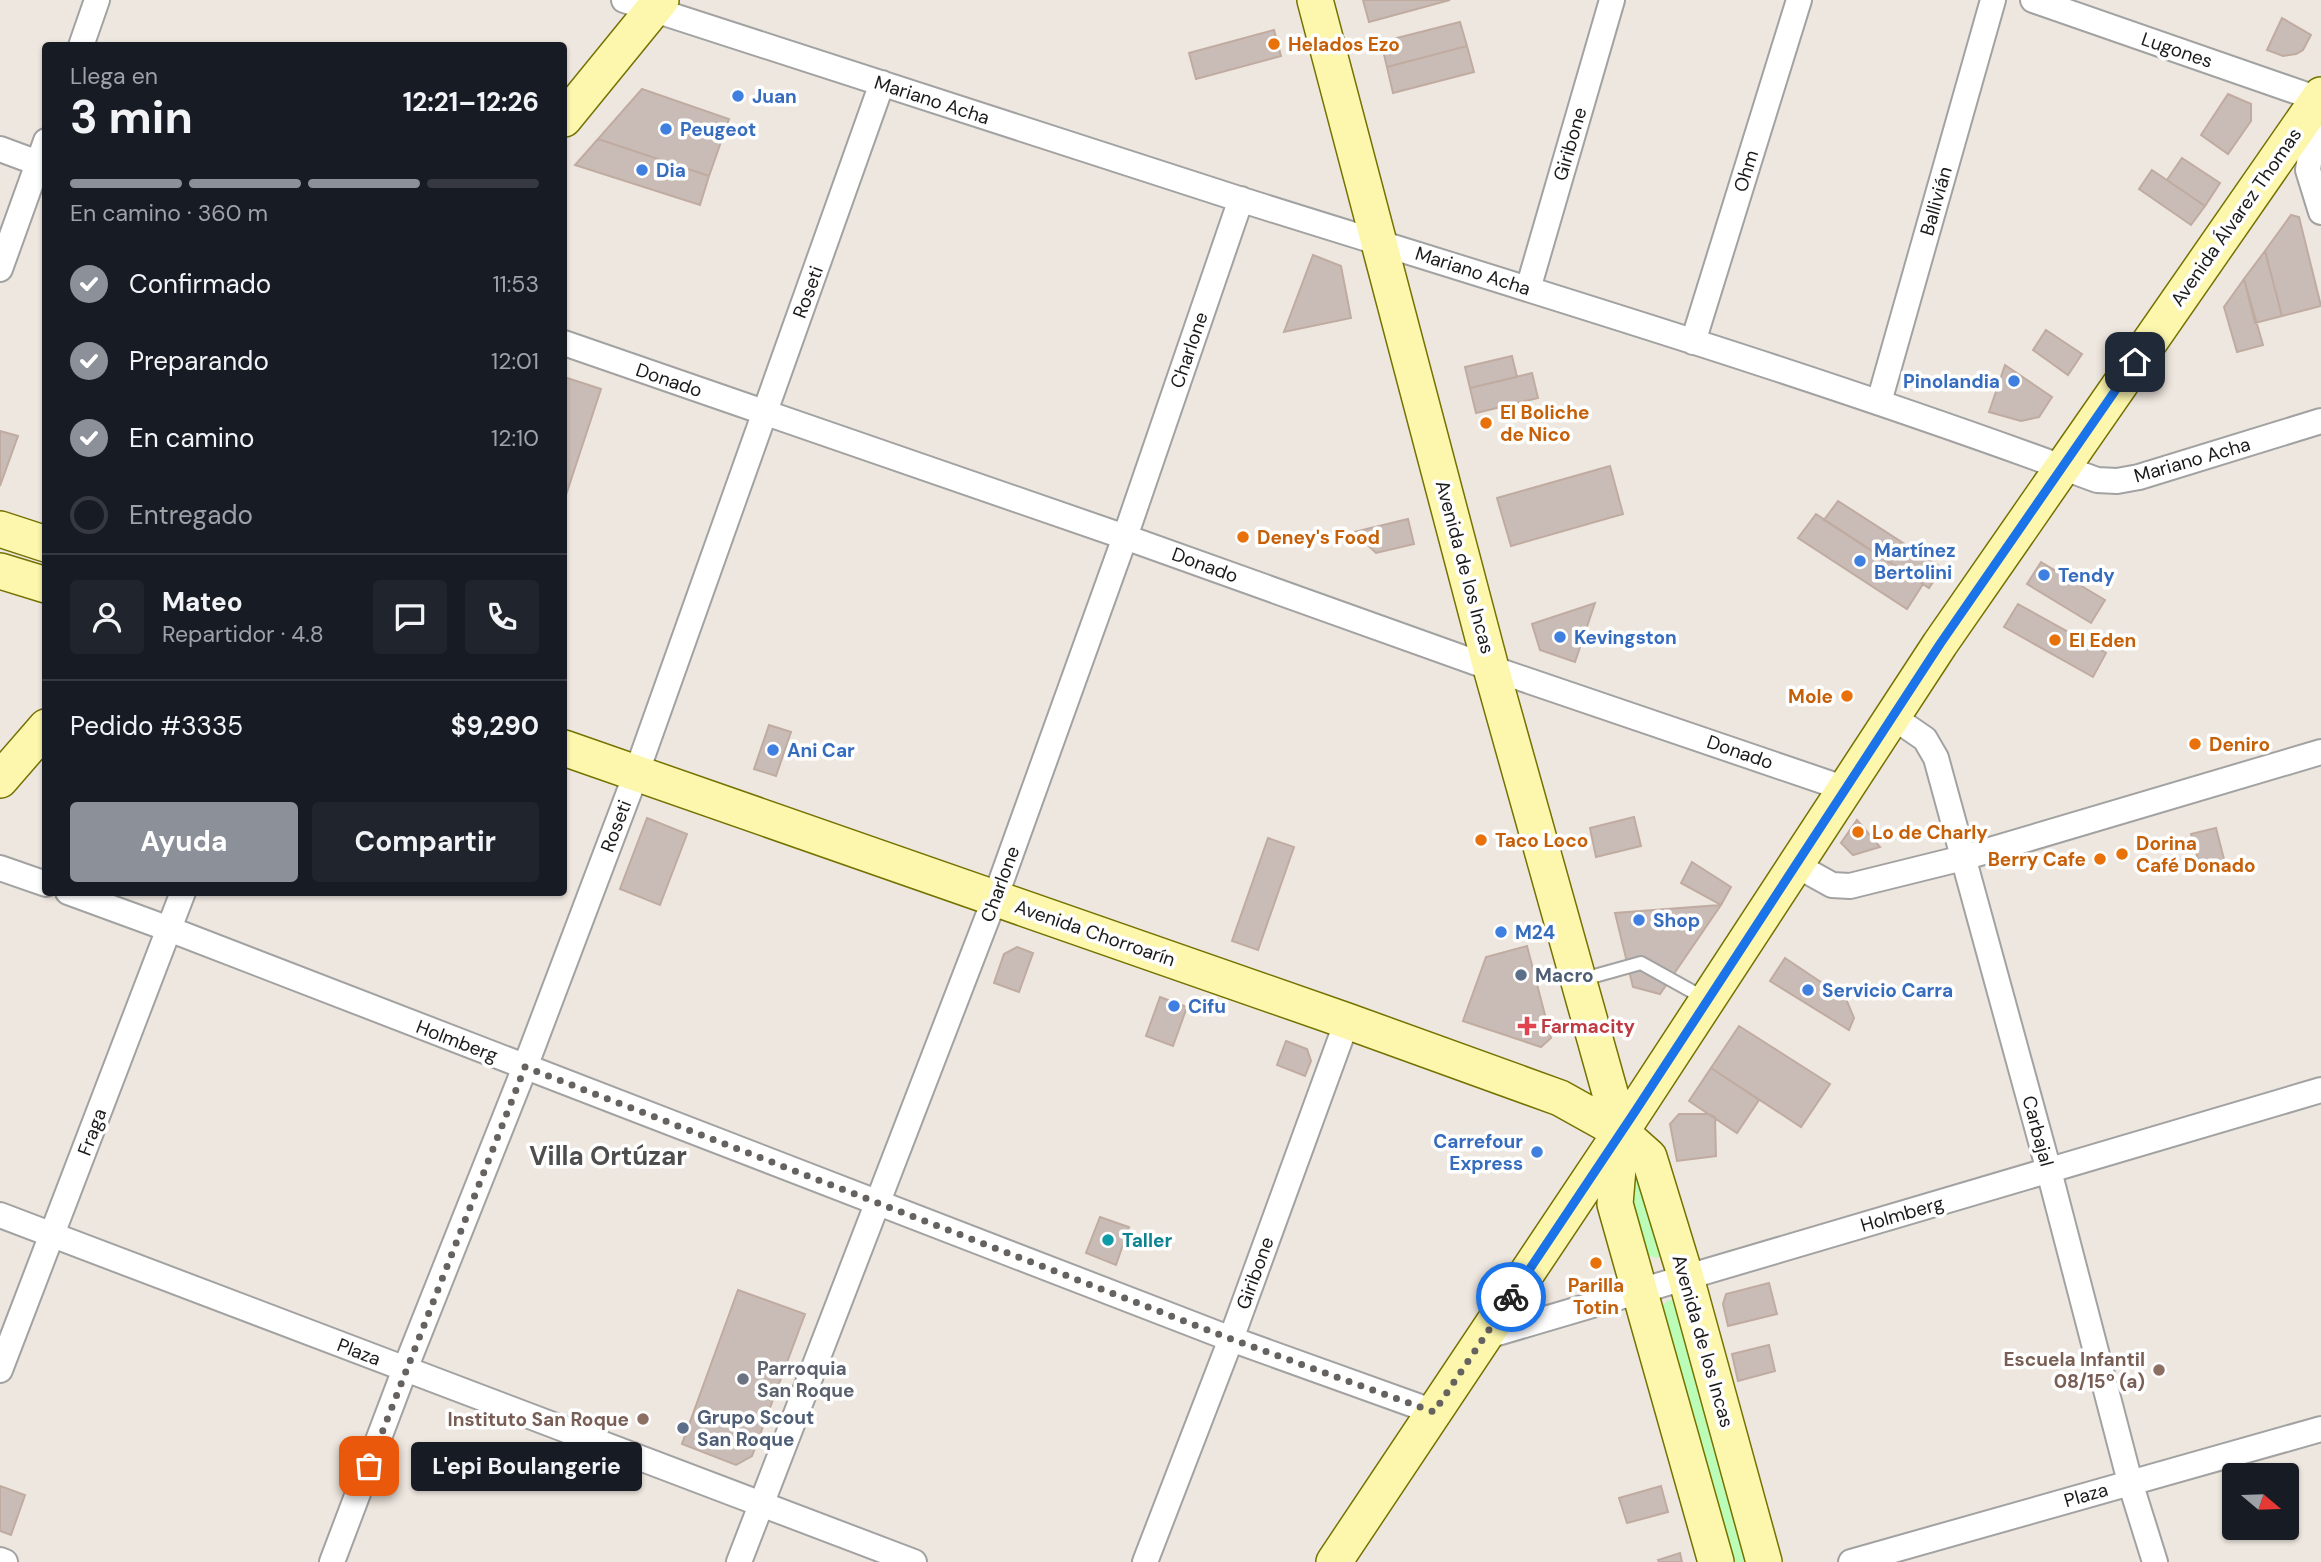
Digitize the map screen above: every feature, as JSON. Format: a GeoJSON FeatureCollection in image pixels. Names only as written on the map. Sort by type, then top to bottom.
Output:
{"type":"FeatureCollection","features":[{"type":"Feature","properties":{"kind":"main road","name":"Avenida de los Incas"},"geometry":{"type":"LineString","coordinates":[[1315,0],[1491,668],[1621,1132],[1615,1204],[1716,1562]]}},
{"type":"Feature","properties":{"kind":"main road"},"geometry":{"type":"LineString","coordinates":[[567,116],[646,3]]}},
{"type":"Feature","properties":{"kind":"main road","name":"Avenida Álvarez Thomas"},"geometry":{"type":"LineString","coordinates":[[1334,1562],[1621,1132],[1940,644],[2320,97]]}},
{"type":"Feature","properties":{"kind":"main road"},"geometry":{"type":"LineString","coordinates":[[0,529],[42,543]]}},
{"type":"Feature","properties":{"kind":"main road"},"geometry":{"type":"LineString","coordinates":[[0,570],[42,584]]}},
{"type":"Feature","properties":{"kind":"main road"},"geometry":{"type":"LineString","coordinates":[[0,780],[42,732]]}},
{"type":"Feature","properties":{"kind":"main road","name":"Avenida Chorroarín"},"geometry":{"type":"LineString","coordinates":[[567,749],[1560,1098],[1621,1132]]}},
{"type":"Feature","properties":{"kind":"main road","name":"Avenida de los Incas"},"geometry":{"type":"LineString","coordinates":[[1621,1132],[1649,1157],[1686,1278],[1764,1562]]}},
{"type":"Feature","properties":{"kind":"street"},"geometry":{"type":"LineString","coordinates":[[81,42],[97,0]]}},
{"type":"Feature","properties":{"kind":"street","name":"Giribone"},"geometry":{"type":"LineString","coordinates":[[1528,289],[1612,0]]}},
{"type":"Feature","properties":{"kind":"street","name":"Ohm"},"geometry":{"type":"LineString","coordinates":[[1693,342],[1799,0]]}},
{"type":"Feature","properties":{"kind":"street","name":"Ballivián"},"geometry":{"type":"LineString","coordinates":[[1879,402],[1993,0]]}},
{"type":"Feature","properties":{"kind":"street","name":"Lugones"},"geometry":{"type":"LineString","coordinates":[[2033,0],[2320,97]]}},
{"type":"Feature","properties":{"kind":"street","name":"Mariano Acha"},"geometry":{"type":"LineString","coordinates":[[646,3],[882,83],[1879,402],[2097,480],[2117,481],[2152,473],[2321,421]]}},
{"type":"Feature","properties":{"kind":"street","name":"Roseti"},"geometry":{"type":"LineString","coordinates":[[332,1562],[636,774],[882,83]]}},
{"type":"Feature","properties":{"kind":"street"},"geometry":{"type":"LineString","coordinates":[[2320,97],[2308,170],[2321,212]]}},
{"type":"Feature","properties":{"kind":"street"},"geometry":{"type":"LineString","coordinates":[[0,149],[42,156]]}},
{"type":"Feature","properties":{"kind":"street"},"geometry":{"type":"LineString","coordinates":[[0,269],[42,159]]}},
{"type":"Feature","properties":{"kind":"street","name":"Charlone"},"geometry":{"type":"LineString","coordinates":[[739,1562],[995,898],[1125,537],[1241,199]]}},
{"type":"Feature","properties":{"kind":"street","name":"Donado"},"geometry":{"type":"LineString","coordinates":[[567,344],[1125,537],[1491,668],[1846,789]]}},
{"type":"Feature","properties":{"kind":"street","name":"Carbajal"},"geometry":{"type":"LineString","coordinates":[[1893,717],[1924,739],[1936,758],[2049,1171],[2130,1482],[2155,1562]]}},
{"type":"Feature","properties":{"kind":"street"},"geometry":{"type":"LineString","coordinates":[[1796,866],[1832,886],[1850,886],[1963,858],[2321,752]]}},
{"type":"Feature","properties":{"kind":"street"},"geometry":{"type":"LineString","coordinates":[[0,868],[42,883]]}},
{"type":"Feature","properties":{"kind":"street","name":"Holmberg"},"geometry":{"type":"LineString","coordinates":[[79,896],[1231,1339],[1434,1412]]}},
{"type":"Feature","properties":{"kind":"street","name":"Fraga"},"geometry":{"type":"LineString","coordinates":[[0,1370],[181,896]]}},
{"type":"Feature","properties":{"kind":"street","name":"Giribone"},"geometry":{"type":"LineString","coordinates":[[1145,1562],[1231,1339],[1347,1021]]}},
{"type":"Feature","properties":{"kind":"street","name":"Holmberg"},"geometry":{"type":"LineString","coordinates":[[1484,1337],[2321,1090]]}},
{"type":"Feature","properties":{"kind":"street","name":"Plaza"},"geometry":{"type":"LineString","coordinates":[[0,1214],[914,1562]]}},
{"type":"Feature","properties":{"kind":"street","name":"Plaza"},"geometry":{"type":"LineString","coordinates":[[1851,1562],[2321,1429]]}},
{"type":"Feature","properties":{"kind":"street"},"geometry":{"type":"LineString","coordinates":[[0,1560],[5,1562]]}},
{"type":"Feature","properties":{"kind":"lane"},"geometry":{"type":"LineString","coordinates":[[1579,980],[1641,963],[1707,1000]]}},
{"type":"Feature","properties":{"kind":"green space"},"geometry":{"type":"Polygon","coordinates":[[[1640,1170],[1663,1254],[1658,1258],[1646,1255],[1624,1183],[1628,1174],[1640,1170]]]}},
{"type":"Feature","properties":{"kind":"green space"},"geometry":{"type":"Polygon","coordinates":[[[1669,1300],[1676,1300],[1756,1562],[1729,1562],[1662,1311],[1669,1300]]]}},
{"type":"Feature","properties":{"kind":"building"},"geometry":{"type":"Polygon","coordinates":[[[1363,0],[1450,0],[1369,22],[1363,0]]]}},
{"type":"Feature","properties":{"kind":"building"},"geometry":{"type":"Polygon","coordinates":[[[2282,18],[2311,35],[2303,50],[2296,54],[2283,56],[2267,50],[2282,18]]]}},
{"type":"Feature","properties":{"kind":"building"},"geometry":{"type":"Polygon","coordinates":[[[1460,22],[1467,46],[1387,67],[1381,42],[1460,22]]]}},
{"type":"Feature","properties":{"kind":"building"},"geometry":{"type":"Polygon","coordinates":[[[1274,30],[1281,56],[1196,79],[1189,53],[1274,30]]]}},
{"type":"Feature","properties":{"kind":"building"},"geometry":{"type":"Polygon","coordinates":[[[1467,46],[1474,72],[1393,93],[1387,67],[1467,46]]]}},
{"type":"Feature","properties":{"kind":"building","name":"Peugeot"},"geometry":{"type":"Polygon","coordinates":[[[642,89],[729,119],[709,176],[598,139],[642,89]]]}},
{"type":"Feature","properties":{"kind":"building"},"geometry":{"type":"Polygon","coordinates":[[[2228,94],[2251,104],[2251,121],[2228,154],[2201,135],[2228,94]]]}},
{"type":"Feature","properties":{"kind":"building","name":"Dia"},"geometry":{"type":"Polygon","coordinates":[[[598,139],[709,176],[700,205],[575,165],[598,139]]]}},
{"type":"Feature","properties":{"kind":"building"},"geometry":{"type":"Polygon","coordinates":[[[2182,158],[2220,183],[2205,206],[2167,180],[2182,158]]]}},
{"type":"Feature","properties":{"kind":"building"},"geometry":{"type":"Polygon","coordinates":[[[2152,170],[2205,206],[2191,225],[2139,189],[2152,170]]]}},
{"type":"Feature","properties":{"kind":"building"},"geometry":{"type":"Polygon","coordinates":[[[2291,215],[2299,217],[2321,306],[2282,316],[2265,251],[2291,215]]]}},
{"type":"Feature","properties":{"kind":"building"},"geometry":{"type":"Polygon","coordinates":[[[2265,251],[2282,316],[2255,323],[2244,279],[2265,251]]]}},
{"type":"Feature","properties":{"kind":"building"},"geometry":{"type":"Polygon","coordinates":[[[1313,255],[1341,266],[1351,318],[1284,332],[1313,255]]]}},
{"type":"Feature","properties":{"kind":"building"},"geometry":{"type":"Polygon","coordinates":[[[2244,279],[2263,345],[2237,352],[2224,307],[2244,279]]]}},
{"type":"Feature","properties":{"kind":"building"},"geometry":{"type":"Polygon","coordinates":[[[2046,330],[2082,354],[2068,375],[2033,350],[2046,330]]]}},
{"type":"Feature","properties":{"kind":"building"},"geometry":{"type":"Polygon","coordinates":[[[1512,356],[1517,377],[1470,388],[1465,367],[1512,356]]]}},
{"type":"Feature","properties":{"kind":"building","name":"Pinolandia"},"geometry":{"type":"Polygon","coordinates":[[[2005,365],[2052,397],[2039,417],[2021,421],[1989,412],[2005,365]]]}},
{"type":"Feature","properties":{"kind":"building"},"geometry":{"type":"Polygon","coordinates":[[[1532,373],[1538,398],[1476,413],[1470,388],[1532,373]]]}},
{"type":"Feature","properties":{"kind":"building"},"geometry":{"type":"Polygon","coordinates":[[[567,378],[601,389],[567,492],[567,378]]]}},
{"type":"Feature","properties":{"kind":"building"},"geometry":{"type":"Polygon","coordinates":[[[0,431],[18,436],[0,486],[0,431]]]}},
{"type":"Feature","properties":{"kind":"building"},"geometry":{"type":"Polygon","coordinates":[[[1610,466],[1623,514],[1511,546],[1497,498],[1610,466]]]}},
{"type":"Feature","properties":{"kind":"building"},"geometry":{"type":"Polygon","coordinates":[[[1838,501],[1942,568],[1929,588],[1824,520],[1838,501]]]}},
{"type":"Feature","properties":{"kind":"building","name":"Martínez Bertolini"},"geometry":{"type":"Polygon","coordinates":[[[1816,514],[1923,584],[1907,609],[1798,538],[1816,514]]]}},
{"type":"Feature","properties":{"kind":"building"},"geometry":{"type":"Polygon","coordinates":[[[1408,519],[1414,544],[1376,553],[1354,532],[1408,519]]]}},
{"type":"Feature","properties":{"kind":"building"},"geometry":{"type":"Polygon","coordinates":[[[2041,562],[2105,600],[2091,623],[2027,584],[2041,562]]]}},
{"type":"Feature","properties":{"kind":"building","name":"Kevingston"},"geometry":{"type":"Polygon","coordinates":[[[1595,603],[1575,662],[1540,650],[1532,624],[1595,603]]]}},
{"type":"Feature","properties":{"kind":"building","name":"El Eden"},"geometry":{"type":"Polygon","coordinates":[[[2018,604],[2106,653],[2093,677],[2004,627],[2018,604]]]}},
{"type":"Feature","properties":{"kind":"building","name":"Ani Car"},"geometry":{"type":"Polygon","coordinates":[[[769,725],[791,732],[776,776],[754,769],[769,725]]]}},
{"type":"Feature","properties":{"kind":"building"},"geometry":{"type":"Polygon","coordinates":[[[1634,817],[1641,846],[1596,857],[1590,828],[1634,817]]]}},
{"type":"Feature","properties":{"kind":"building"},"geometry":{"type":"Polygon","coordinates":[[[647,818],[687,834],[660,905],[620,889],[647,818]]]}},
{"type":"Feature","properties":{"kind":"building","name":"Lo de Charly"},"geometry":{"type":"Polygon","coordinates":[[[1857,820],[1880,847],[1853,855],[1841,843],[1857,820]]]}},
{"type":"Feature","properties":{"kind":"building"},"geometry":{"type":"Polygon","coordinates":[[[2216,828],[2225,863],[2201,870],[2191,834],[2216,828]]]}},
{"type":"Feature","properties":{"kind":"building"},"geometry":{"type":"Polygon","coordinates":[[[1268,838],[1294,847],[1258,950],[1232,941],[1268,838]]]}},
{"type":"Feature","properties":{"kind":"building"},"geometry":{"type":"Polygon","coordinates":[[[1692,862],[1731,887],[1721,905],[1681,883],[1692,862]]]}},
{"type":"Feature","properties":{"kind":"building"},"geometry":{"type":"Polygon","coordinates":[[[1721,905],[1660,994],[1633,987],[1615,913],[1721,905]]]}},
{"type":"Feature","properties":{"kind":"building"},"geometry":{"type":"Polygon","coordinates":[[[1527,946],[1551,1038],[1541,1047],[1463,1021],[1486,957],[1527,946]]]}},
{"type":"Feature","properties":{"kind":"building"},"geometry":{"type":"Polygon","coordinates":[[[1017,947],[1033,953],[1019,992],[994,983],[1004,954],[1017,947]]]}},
{"type":"Feature","properties":{"kind":"building","name":"Servicio Carra"},"geometry":{"type":"Polygon","coordinates":[[[1785,958],[1846,999],[1854,1018],[1849,1030],[1770,981],[1785,958]]]}},
{"type":"Feature","properties":{"kind":"building"},"geometry":{"type":"Polygon","coordinates":[[[1160,997],[1187,1007],[1173,1046],[1146,1036],[1160,997]]]}},
{"type":"Feature","properties":{"kind":"building"},"geometry":{"type":"Polygon","coordinates":[[[1739,1026],[1830,1084],[1801,1127],[1711,1068],[1739,1026]]]}},
{"type":"Feature","properties":{"kind":"building"},"geometry":{"type":"Polygon","coordinates":[[[1286,1041],[1307,1049],[1311,1061],[1305,1076],[1277,1065],[1286,1041]]]}},
{"type":"Feature","properties":{"kind":"building"},"geometry":{"type":"Polygon","coordinates":[[[1711,1068],[1759,1100],[1737,1133],[1689,1101],[1711,1068]]]}},
{"type":"Feature","properties":{"kind":"building"},"geometry":{"type":"Polygon","coordinates":[[[1679,1114],[1709,1114],[1715,1117],[1716,1156],[1677,1161],[1670,1124],[1679,1114]]]}},
{"type":"Feature","properties":{"kind":"building","name":"Taller"},"geometry":{"type":"Polygon","coordinates":[[[1100,1217],[1129,1227],[1116,1265],[1086,1253],[1100,1217]]]}},
{"type":"Feature","properties":{"kind":"building"},"geometry":{"type":"Polygon","coordinates":[[[1769,1283],[1777,1314],[1728,1326],[1723,1304],[1726,1294],[1769,1283]]]}},
{"type":"Feature","properties":{"kind":"building","name":"Parroquia San Roque"},"geometry":{"type":"Polygon","coordinates":[[[738,1290],[805,1314],[752,1456],[736,1465],[682,1444],[738,1290]]]}},
{"type":"Feature","properties":{"kind":"building"},"geometry":{"type":"Polygon","coordinates":[[[1769,1345],[1775,1371],[1738,1381],[1732,1354],[1769,1345]]]}},
{"type":"Feature","properties":{"kind":"building"},"geometry":{"type":"Polygon","coordinates":[[[0,1486],[25,1495],[11,1535],[0,1531],[0,1486]]]}},
{"type":"Feature","properties":{"kind":"building"},"geometry":{"type":"Polygon","coordinates":[[[1661,1486],[1668,1512],[1627,1523],[1619,1498],[1661,1486]]]}},
{"type":"Feature","properties":{"kind":"building"},"geometry":{"type":"Polygon","coordinates":[[[1680,1553],[1682,1562],[1658,1560],[1680,1553]]]}},
{"type":"Feature","properties":{"kind":"way so far"},"geometry":{"type":"LineString","coordinates":[[369,1466],[525,1067],[1231,1339],[1434,1412],[1511,1297]]}},
{"type":"Feature","properties":{"kind":"place","name":"Helados Ezo"},"geometry":{"type":"Point","coordinates":[1274,44]}},
{"type":"Feature","properties":{"kind":"place","name":"Juan"},"geometry":{"type":"Point","coordinates":[738,96]}},
{"type":"Feature","properties":{"kind":"place","name":"Peugeot"},"geometry":{"type":"Point","coordinates":[666,129]}},
{"type":"Feature","properties":{"kind":"place","name":"Dia"},"geometry":{"type":"Point","coordinates":[642,170]}},
{"type":"Feature","properties":{"kind":"place","name":"Pinolandia"},"geometry":{"type":"Point","coordinates":[2014,381]}},
{"type":"Feature","properties":{"kind":"place","name":"El Boliche de Nico"},"geometry":{"type":"Point","coordinates":[1486,423]}},
{"type":"Feature","properties":{"kind":"place","name":"Deney's Food"},"geometry":{"type":"Point","coordinates":[1243,537]}},
{"type":"Feature","properties":{"kind":"place","name":"Martínez Bertolini"},"geometry":{"type":"Point","coordinates":[1860,561]}},
{"type":"Feature","properties":{"kind":"place","name":"Tendy"},"geometry":{"type":"Point","coordinates":[2044,575]}},
{"type":"Feature","properties":{"kind":"place","name":"Kevingston"},"geometry":{"type":"Point","coordinates":[1560,637]}},
{"type":"Feature","properties":{"kind":"place","name":"El Eden"},"geometry":{"type":"Point","coordinates":[2055,640]}},
{"type":"Feature","properties":{"kind":"place","name":"Mole"},"geometry":{"type":"Point","coordinates":[1847,696]}},
{"type":"Feature","properties":{"kind":"place","name":"Deniro"},"geometry":{"type":"Point","coordinates":[2195,744]}},
{"type":"Feature","properties":{"kind":"place","name":"Ani Car"},"geometry":{"type":"Point","coordinates":[773,750]}},
{"type":"Feature","properties":{"kind":"place","name":"Lo de Charly"},"geometry":{"type":"Point","coordinates":[1858,832]}},
{"type":"Feature","properties":{"kind":"place","name":"Taco Loco"},"geometry":{"type":"Point","coordinates":[1481,840]}},
{"type":"Feature","properties":{"kind":"place","name":"Dorina Café Donado"},"geometry":{"type":"Point","coordinates":[2122,854]}},
{"type":"Feature","properties":{"kind":"place","name":"Berry Cafe"},"geometry":{"type":"Point","coordinates":[2100,859]}},
{"type":"Feature","properties":{"kind":"place","name":"Shop"},"geometry":{"type":"Point","coordinates":[1639,920]}},
{"type":"Feature","properties":{"kind":"place","name":"M24"},"geometry":{"type":"Point","coordinates":[1501,932]}},
{"type":"Feature","properties":{"kind":"place","name":"Macro"},"geometry":{"type":"Point","coordinates":[1521,975]}},
{"type":"Feature","properties":{"kind":"place","name":"Servicio Carra"},"geometry":{"type":"Point","coordinates":[1808,990]}},
{"type":"Feature","properties":{"kind":"place","name":"Cifu"},"geometry":{"type":"Point","coordinates":[1174,1006]}},
{"type":"Feature","properties":{"kind":"place","name":"Farmacity"},"geometry":{"type":"Point","coordinates":[1527,1026]}},
{"type":"Feature","properties":{"kind":"place","name":"Carrefour Express"},"geometry":{"type":"Point","coordinates":[1537,1152]}},
{"type":"Feature","properties":{"kind":"place","name":"Taller"},"geometry":{"type":"Point","coordinates":[1108,1240]}},
{"type":"Feature","properties":{"kind":"place","name":"Parilla Totin"},"geometry":{"type":"Point","coordinates":[1596,1263]}},
{"type":"Feature","properties":{"kind":"place","name":"Escuela Infantil 08/15º (a)"},"geometry":{"type":"Point","coordinates":[2159,1370]}},
{"type":"Feature","properties":{"kind":"place","name":"Parroquia San Roque"},"geometry":{"type":"Point","coordinates":[743,1379]}},
{"type":"Feature","properties":{"kind":"place","name":"Instituto San Roque"},"geometry":{"type":"Point","coordinates":[643,1419]}},
{"type":"Feature","properties":{"kind":"place","name":"Grupo Scout San Roque"},"geometry":{"type":"Point","coordinates":[683,1428]}},
{"type":"Feature","properties":{"kind":"place","name":"L'epi Boulangerie"},"geometry":{"type":"Point","coordinates":[369,1466]}},
{"type":"Feature","properties":{"kind":"district","name":"Villa Ortúzar"},"geometry":{"type":"Point","coordinates":[608,1156]}},
{"type":"Feature","properties":{"kind":"route"},"geometry":{"type":"LineString","coordinates":[[1511,1297],[1940,644],[2135,362]]}}]}
